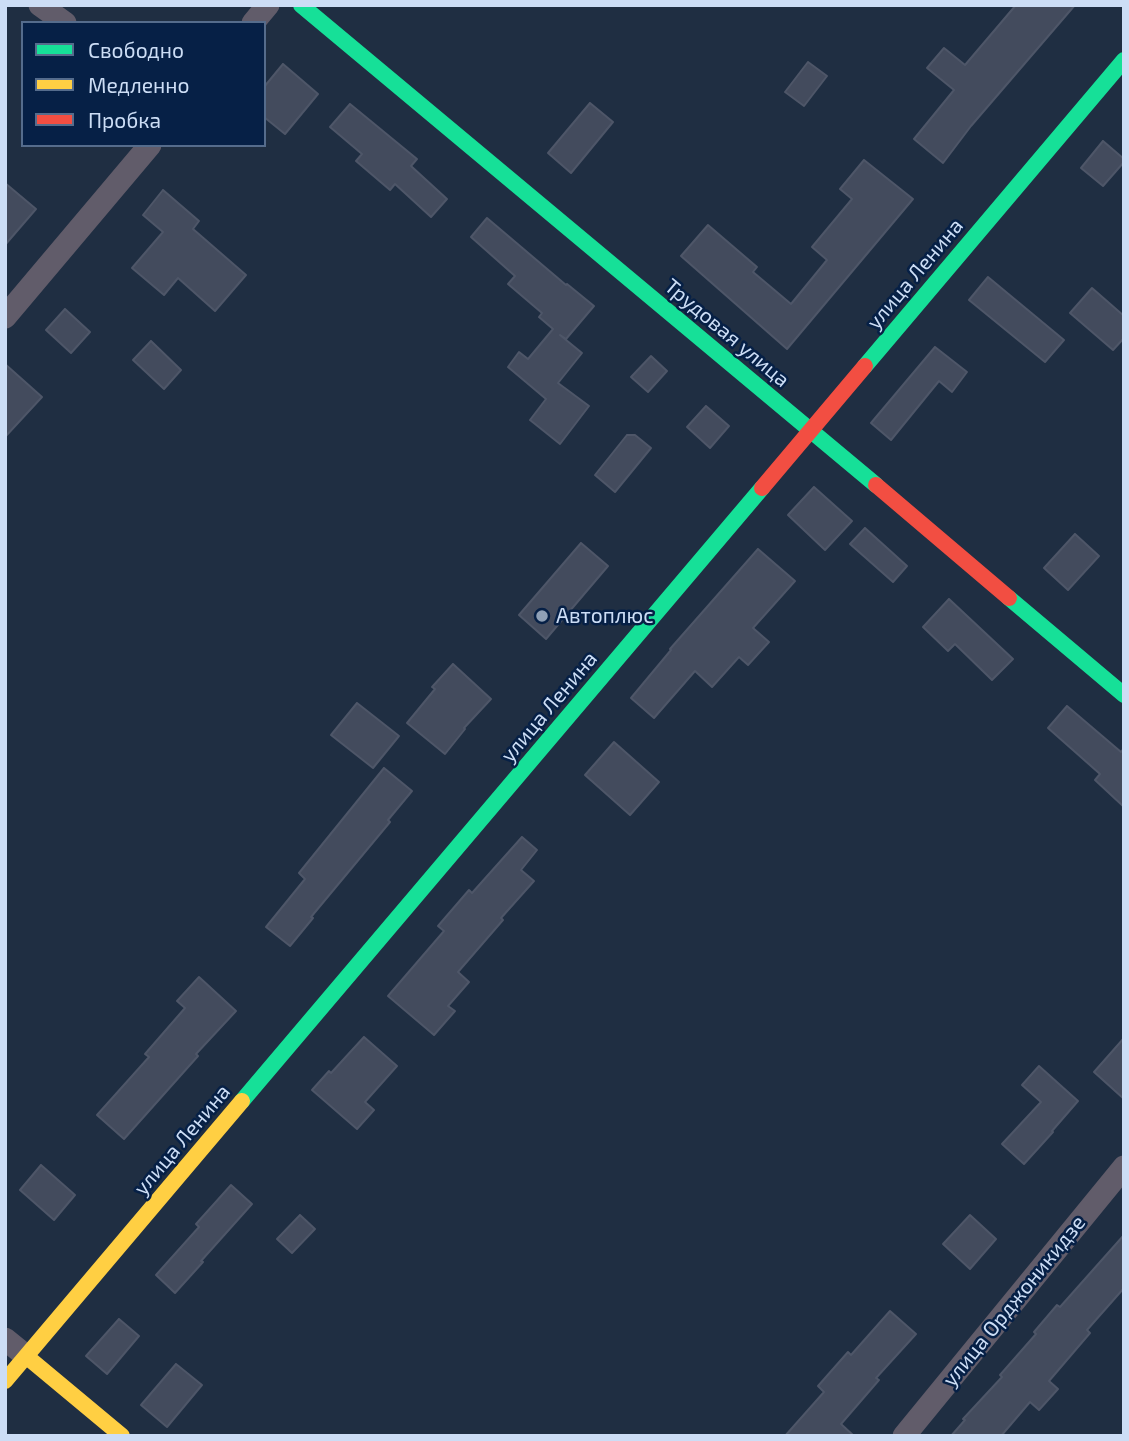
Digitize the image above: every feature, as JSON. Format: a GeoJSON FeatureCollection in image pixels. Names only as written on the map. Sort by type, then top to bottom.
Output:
{"type":"FeatureCollection","features":[{"type":"Feature","properties":{"kind":"street"},"geometry":{"type":"LineString","coordinates":[[40,5],[62,21]]}},
{"type":"Feature","properties":{"kind":"street"},"geometry":{"type":"LineString","coordinates":[[255,21],[268,5]]}},
{"type":"Feature","properties":{"kind":"street","name":"Трудовая улица"},"geometry":{"type":"LineString","coordinates":[[301,5],[1124,695]]}},
{"type":"Feature","properties":{"kind":"street","name":"улица Ленина"},"geometry":{"type":"LineString","coordinates":[[5,1381],[1124,60]]}},
{"type":"Feature","properties":{"kind":"street"},"geometry":{"type":"LineString","coordinates":[[5,317],[148,147]]}},
{"type":"Feature","properties":{"kind":"street","name":"улица Орджоникидзе"},"geometry":{"type":"LineString","coordinates":[[904,1436],[1124,1167]]}},
{"type":"Feature","properties":{"kind":"street"},"geometry":{"type":"LineString","coordinates":[[5,1339],[122,1436]]}},
{"type":"Feature","properties":{"kind":"building"},"geometry":{"type":"Polygon","coordinates":[[[1016,5],[1075,5],[971,126],[943,163],[914,139],[954,90],[927,68],[944,48],[965,65],[1016,5]]]}},
{"type":"Feature","properties":{"kind":"building"},"geometry":{"type":"Polygon","coordinates":[[[808,62],[827,76],[804,106],[785,92],[808,62]]]}},
{"type":"Feature","properties":{"kind":"building"},"geometry":{"type":"Polygon","coordinates":[[[283,64],[318,94],[285,134],[266,119],[266,85],[283,64]]]}},
{"type":"Feature","properties":{"kind":"building"},"geometry":{"type":"Polygon","coordinates":[[[590,103],[613,122],[571,173],[548,153],[590,103]]]}},
{"type":"Feature","properties":{"kind":"building"},"geometry":{"type":"Polygon","coordinates":[[[350,104],[417,159],[411,166],[447,199],[431,217],[395,184],[390,190],[356,161],[362,154],[330,127],[350,104]]]}},
{"type":"Feature","properties":{"kind":"building"},"geometry":{"type":"Polygon","coordinates":[[[1103,141],[1124,159],[1124,162],[1103,186],[1081,168],[1103,141]]]}},
{"type":"Feature","properties":{"kind":"building"},"geometry":{"type":"Polygon","coordinates":[[[864,160],[913,199],[787,349],[681,256],[708,225],[757,267],[753,272],[791,304],[827,260],[812,247],[852,199],[840,189],[864,160]]]}},
{"type":"Feature","properties":{"kind":"building"},"geometry":{"type":"Polygon","coordinates":[[[5,183],[36,209],[5,245],[5,183]]]}},
{"type":"Feature","properties":{"kind":"building"},"geometry":{"type":"Polygon","coordinates":[[[163,190],[199,221],[193,229],[246,275],[215,311],[178,278],[164,295],[132,268],[163,232],[143,215],[163,190]]]}},
{"type":"Feature","properties":{"kind":"building"},"geometry":{"type":"Polygon","coordinates":[[[487,218],[594,306],[566,339],[560,335],[582,353],[558,383],[589,406],[560,444],[530,420],[546,399],[508,367],[519,352],[528,359],[553,329],[539,317],[542,313],[508,284],[515,276],[471,237],[487,218]]]}},
{"type":"Feature","properties":{"kind":"building"},"geometry":{"type":"Polygon","coordinates":[[[988,277],[1064,340],[1045,362],[969,300],[988,277]]]}},
{"type":"Feature","properties":{"kind":"building"},"geometry":{"type":"Polygon","coordinates":[[[1092,288],[1124,316],[1124,338],[1113,350],[1070,313],[1092,288]]]}},
{"type":"Feature","properties":{"kind":"building"},"geometry":{"type":"Polygon","coordinates":[[[65,309],[90,332],[71,353],[46,330],[65,309]]]}},
{"type":"Feature","properties":{"kind":"building"},"geometry":{"type":"Polygon","coordinates":[[[151,341],[181,370],[164,389],[133,360],[151,341]]]}},
{"type":"Feature","properties":{"kind":"building"},"geometry":{"type":"Polygon","coordinates":[[[935,347],[967,372],[952,392],[939,381],[891,440],[871,423],[935,347]]]}},
{"type":"Feature","properties":{"kind":"building"},"geometry":{"type":"Polygon","coordinates":[[[651,356],[667,371],[648,392],[631,377],[651,356]]]}},
{"type":"Feature","properties":{"kind":"building"},"geometry":{"type":"Polygon","coordinates":[[[5,364],[42,397],[5,437],[5,364]]]}},
{"type":"Feature","properties":{"kind":"building"},"geometry":{"type":"Polygon","coordinates":[[[706,406],[729,426],[710,448],[687,427],[706,406]]]}},
{"type":"Feature","properties":{"kind":"building"},"geometry":{"type":"Polygon","coordinates":[[[627,435],[635,435],[651,448],[615,492],[595,475],[627,435]]]}},
{"type":"Feature","properties":{"kind":"building"},"geometry":{"type":"Polygon","coordinates":[[[814,487],[852,521],[825,550],[788,515],[814,487]]]}},
{"type":"Feature","properties":{"kind":"building"},"geometry":{"type":"Polygon","coordinates":[[[865,528],[907,566],[893,582],[850,544],[865,528]]]}},
{"type":"Feature","properties":{"kind":"building"},"geometry":{"type":"Polygon","coordinates":[[[1075,534],[1099,556],[1068,590],[1044,568],[1075,534]]]}},
{"type":"Feature","properties":{"kind":"building"},"geometry":{"type":"Polygon","coordinates":[[[581,543],[608,566],[546,639],[519,615],[581,543]]]}},
{"type":"Feature","properties":{"kind":"building"},"geometry":{"type":"Polygon","coordinates":[[[758,549],[795,581],[753,628],[769,642],[748,665],[739,657],[712,687],[695,671],[654,718],[631,698],[670,649],[758,549]]]}},
{"type":"Feature","properties":{"kind":"building"},"geometry":{"type":"Polygon","coordinates":[[[949,599],[1013,659],[992,680],[955,644],[948,651],[923,627],[949,599]]]}},
{"type":"Feature","properties":{"kind":"building"},"geometry":{"type":"Polygon","coordinates":[[[453,664],[491,699],[464,728],[445,754],[407,723],[435,689],[432,687],[453,664]]]}},
{"type":"Feature","properties":{"kind":"building"},"geometry":{"type":"Polygon","coordinates":[[[357,703],[399,736],[373,768],[331,735],[357,703]]]}},
{"type":"Feature","properties":{"kind":"building"},"geometry":{"type":"Polygon","coordinates":[[[1067,706],[1121,752],[1124,748],[1124,807],[1095,780],[1100,774],[1048,728],[1067,706]]]}},
{"type":"Feature","properties":{"kind":"building"},"geometry":{"type":"Polygon","coordinates":[[[614,742],[659,782],[630,815],[585,775],[614,742]]]}},
{"type":"Feature","properties":{"kind":"building"},"geometry":{"type":"Polygon","coordinates":[[[384,768],[412,791],[290,946],[266,927],[305,879],[299,873],[384,768]]]}},
{"type":"Feature","properties":{"kind":"building"},"geometry":{"type":"Polygon","coordinates":[[[522,837],[537,850],[521,870],[534,881],[458,972],[469,982],[448,1006],[455,1011],[434,1035],[388,996],[444,931],[438,926],[469,890],[472,893],[522,837]]]}},
{"type":"Feature","properties":{"kind":"building"},"geometry":{"type":"Polygon","coordinates":[[[199,977],[236,1011],[124,1139],[97,1115],[149,1057],[145,1054],[185,1008],[177,1001],[199,977]]]}},
{"type":"Feature","properties":{"kind":"building"},"geometry":{"type":"Polygon","coordinates":[[[364,1037],[397,1066],[365,1102],[374,1110],[357,1129],[312,1090],[364,1037]]]}},
{"type":"Feature","properties":{"kind":"building"},"geometry":{"type":"Polygon","coordinates":[[[1124,1038],[1124,1099],[1094,1072],[1124,1038]]]}},
{"type":"Feature","properties":{"kind":"building"},"geometry":{"type":"Polygon","coordinates":[[[1039,1066],[1078,1101],[1024,1164],[1002,1144],[1041,1102],[1022,1085],[1039,1066]]]}},
{"type":"Feature","properties":{"kind":"building"},"geometry":{"type":"Polygon","coordinates":[[[41,1165],[75,1195],[54,1220],[20,1190],[41,1165]]]}},
{"type":"Feature","properties":{"kind":"building"},"geometry":{"type":"Polygon","coordinates":[[[231,1185],[252,1204],[175,1293],[156,1275],[199,1227],[196,1224],[231,1185]]]}},
{"type":"Feature","properties":{"kind":"building"},"geometry":{"type":"Polygon","coordinates":[[[300,1215],[315,1229],[292,1253],[277,1239],[300,1215]]]}},
{"type":"Feature","properties":{"kind":"building"},"geometry":{"type":"Polygon","coordinates":[[[970,1215],[996,1239],[970,1269],[943,1244],[970,1215]]]}},
{"type":"Feature","properties":{"kind":"building"},"geometry":{"type":"Polygon","coordinates":[[[1124,1235],[1124,1288],[1087,1330],[1090,1333],[1049,1381],[1058,1389],[1039,1410],[1030,1402],[1001,1436],[951,1436],[1002,1377],[1000,1375],[1057,1305],[1060,1307],[1124,1235]]]}},
{"type":"Feature","properties":{"kind":"building"},"geometry":{"type":"Polygon","coordinates":[[[890,1311],[916,1334],[876,1378],[879,1380],[841,1424],[854,1436],[785,1436],[824,1392],[818,1386],[848,1352],[851,1355],[890,1311]]]}},
{"type":"Feature","properties":{"kind":"building"},"geometry":{"type":"Polygon","coordinates":[[[119,1319],[139,1336],[107,1374],[86,1356],[119,1319]]]}},
{"type":"Feature","properties":{"kind":"building"},"geometry":{"type":"Polygon","coordinates":[[[176,1364],[202,1385],[167,1427],[141,1405],[176,1364]]]}},
{"type":"Feature","properties":{"kind":"traffic: fast"},"geometry":{"type":"LineString","coordinates":[[301,5],[876,485]]}},
{"type":"Feature","properties":{"kind":"traffic: fast"},"geometry":{"type":"LineString","coordinates":[[865,366],[1124,60]]}},
{"type":"Feature","properties":{"kind":"traffic: fast"},"geometry":{"type":"LineString","coordinates":[[242,1101],[762,488]]}},
{"type":"Feature","properties":{"kind":"traffic: fast"},"geometry":{"type":"LineString","coordinates":[[1009,598],[1124,695]]}},
{"type":"Feature","properties":{"kind":"traffic: slow"},"geometry":{"type":"LineString","coordinates":[[5,1381],[242,1101]]}},
{"type":"Feature","properties":{"kind":"traffic: slow"},"geometry":{"type":"LineString","coordinates":[[26,1356],[122,1436]]}},
{"type":"Feature","properties":{"kind":"traffic: jam"},"geometry":{"type":"LineString","coordinates":[[762,488],[865,366]]}},
{"type":"Feature","properties":{"kind":"traffic: jam"},"geometry":{"type":"LineString","coordinates":[[876,485],[1009,598]]}},
{"type":"Feature","properties":{"kind":"place","name":"Автоплюс"},"geometry":{"type":"Point","coordinates":[542,616]}}]}
